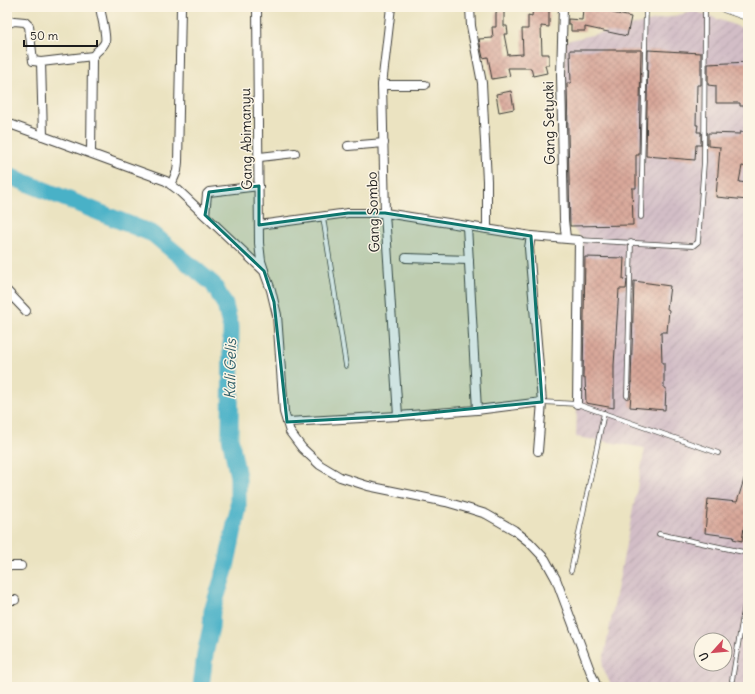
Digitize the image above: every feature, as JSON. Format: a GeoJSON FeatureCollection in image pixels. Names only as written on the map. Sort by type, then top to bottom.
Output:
{"type":"FeatureCollection","features":[{"type":"Feature","properties":{"kind":"main road"},"geometry":{"type":"LineString","coordinates":[[725,7],[748,15]]}},
{"type":"Feature","properties":{"kind":"street"},"geometry":{"type":"LineString","coordinates":[[7,24],[14,21],[25,22],[30,26],[33,61],[41,62],[92,56],[102,46],[105,40],[100,7]]}},
{"type":"Feature","properties":{"kind":"street"},"geometry":{"type":"LineString","coordinates":[[171,185],[177,171],[178,162],[181,7]]}},
{"type":"Feature","properties":{"kind":"street","name":"Gang Abimanyu"},"geometry":{"type":"LineString","coordinates":[[257,7],[260,252],[277,314],[282,401],[287,422],[295,440],[320,465],[340,477],[368,486],[446,502],[486,514],[514,530],[529,542],[545,559],[556,579],[597,687]]}},
{"type":"Feature","properties":{"kind":"street","name":"Gang Sombo"},"geometry":{"type":"LineString","coordinates":[[391,7],[382,86],[384,213],[398,416]]}},
{"type":"Feature","properties":{"kind":"street"},"geometry":{"type":"LineString","coordinates":[[470,7],[471,26],[482,84],[487,180],[487,229]]}},
{"type":"Feature","properties":{"kind":"street","name":"Gang Setyaki"},"geometry":{"type":"LineString","coordinates":[[563,7],[561,75],[564,220],[566,238]]}},
{"type":"Feature","properties":{"kind":"street"},"geometry":{"type":"LineString","coordinates":[[91,153],[92,56]]}},
{"type":"Feature","properties":{"kind":"street"},"geometry":{"type":"LineString","coordinates":[[41,62],[43,136]]}},
{"type":"Feature","properties":{"kind":"street"},"geometry":{"type":"LineString","coordinates":[[382,86],[425,85]]}},
{"type":"Feature","properties":{"kind":"street"},"geometry":{"type":"LineString","coordinates":[[7,123],[161,179],[171,185],[205,215],[264,271]]}},
{"type":"Feature","properties":{"kind":"street"},"geometry":{"type":"LineString","coordinates":[[348,146],[384,143]]}},
{"type":"Feature","properties":{"kind":"street"},"geometry":{"type":"LineString","coordinates":[[260,157],[295,153]]}},
{"type":"Feature","properties":{"kind":"street"},"geometry":{"type":"LineString","coordinates":[[205,215],[207,194],[209,192],[260,186]]}},
{"type":"Feature","properties":{"kind":"street"},"geometry":{"type":"LineString","coordinates":[[260,225],[348,213],[384,213],[531,236],[580,240],[577,404]]}},
{"type":"Feature","properties":{"kind":"street"},"geometry":{"type":"LineString","coordinates":[[467,226],[477,410]]}},
{"type":"Feature","properties":{"kind":"street"},"geometry":{"type":"LineString","coordinates":[[531,236],[529,248],[542,402],[538,451]]}},
{"type":"Feature","properties":{"kind":"street"},"geometry":{"type":"LineString","coordinates":[[406,258],[469,260]]}},
{"type":"Feature","properties":{"kind":"street"},"geometry":{"type":"LineString","coordinates":[[7,292],[26,311]]}},
{"type":"Feature","properties":{"kind":"street"},"geometry":{"type":"LineString","coordinates":[[287,422],[477,410],[542,402]]}},
{"type":"Feature","properties":{"kind":"street"},"geometry":{"type":"LineString","coordinates":[[7,566],[20,566]]}},
{"type":"Feature","properties":{"kind":"lane"},"geometry":{"type":"LineString","coordinates":[[641,218],[646,7]]}},
{"type":"Feature","properties":{"kind":"lane"},"geometry":{"type":"LineString","coordinates":[[580,240],[693,246],[698,242],[704,162],[705,7]]}},
{"type":"Feature","properties":{"kind":"lane"},"geometry":{"type":"LineString","coordinates":[[323,217],[346,366]]}},
{"type":"Feature","properties":{"kind":"lane"},"geometry":{"type":"LineString","coordinates":[[627,396],[631,242]]}},
{"type":"Feature","properties":{"kind":"lane"},"geometry":{"type":"LineString","coordinates":[[542,402],[577,404],[718,453]]}},
{"type":"Feature","properties":{"kind":"lane"},"geometry":{"type":"LineString","coordinates":[[572,572],[604,413]]}},
{"type":"Feature","properties":{"kind":"lane"},"geometry":{"type":"LineString","coordinates":[[659,534],[748,553]]}},
{"type":"Feature","properties":{"kind":"lane"},"geometry":{"type":"LineString","coordinates":[[732,680],[748,587]]}},
{"type":"Feature","properties":{"kind":"highlighted area"},"geometry":{"type":"Polygon","coordinates":[[[259,186],[259,225],[348,213],[385,213],[531,236],[542,402],[398,416],[287,422],[274,302],[264,271],[205,215],[209,192],[259,186]]]}},
{"type":"Feature","properties":{"kind":"shaded area"},"geometry":{"type":"Polygon","coordinates":[[[695,11],[748,30],[748,687],[612,687],[602,666],[645,448],[576,437],[583,240],[559,212],[566,41],[695,11]]]}},
{"type":"Feature","properties":{"kind":"building"},"geometry":{"type":"Polygon","coordinates":[[[533,7],[549,7],[549,27],[541,26],[542,54],[549,54],[549,65],[545,65],[547,73],[533,76],[531,68],[508,68],[510,76],[492,79],[488,57],[483,58],[479,39],[493,38],[492,27],[496,27],[496,12],[504,11],[504,26],[507,26],[508,34],[504,34],[508,55],[523,54],[522,29],[528,29],[528,15],[532,16],[533,7]]]}},
{"type":"Feature","properties":{"kind":"building"},"geometry":{"type":"Polygon","coordinates":[[[604,7],[614,7],[613,13],[631,17],[627,36],[585,27],[585,31],[571,31],[571,24],[568,24],[568,19],[582,20],[583,8],[603,10],[604,7]]]}},
{"type":"Feature","properties":{"kind":"building"},"geometry":{"type":"Polygon","coordinates":[[[570,50],[641,50],[639,155],[636,155],[636,188],[632,188],[633,225],[570,226],[567,83],[571,83],[570,50]]]}},
{"type":"Feature","properties":{"kind":"building"},"geometry":{"type":"Polygon","coordinates":[[[648,50],[701,53],[701,85],[697,85],[696,125],[698,125],[697,132],[701,132],[701,145],[696,145],[695,160],[646,156],[648,50]]]}},
{"type":"Feature","properties":{"kind":"building"},"geometry":{"type":"Polygon","coordinates":[[[748,62],[748,106],[740,106],[740,103],[716,103],[716,86],[708,85],[708,64],[748,62]]]}},
{"type":"Feature","properties":{"kind":"building"},"geometry":{"type":"Polygon","coordinates":[[[511,91],[514,109],[499,112],[496,94],[511,91]]]}},
{"type":"Feature","properties":{"kind":"building"},"geometry":{"type":"Polygon","coordinates":[[[740,132],[748,133],[748,167],[742,166],[739,182],[748,183],[748,200],[716,197],[720,147],[708,146],[708,133],[740,134],[740,132]]]}},
{"type":"Feature","properties":{"kind":"building"},"geometry":{"type":"Polygon","coordinates":[[[585,257],[624,258],[623,279],[627,280],[626,289],[619,289],[614,365],[614,408],[586,403],[585,378],[583,378],[585,257]]]}},
{"type":"Feature","properties":{"kind":"building"},"geometry":{"type":"Polygon","coordinates":[[[634,281],[670,286],[667,309],[669,310],[667,332],[661,332],[662,363],[664,363],[664,388],[666,388],[665,410],[630,407],[632,382],[634,281]]]}},
{"type":"Feature","properties":{"kind":"building"},"geometry":{"type":"Polygon","coordinates":[[[746,473],[748,473],[748,500],[742,541],[733,539],[734,537],[705,533],[708,499],[737,502],[746,473]]]}},
{"type":"Feature","properties":{"kind":"waterway","name":"Kali Gelis"},"geometry":{"type":"LineString","coordinates":[[7,175],[153,234],[213,284],[225,305],[231,329],[230,437],[238,477],[238,510],[226,567],[212,611],[211,627],[205,654],[201,687]]}}]}
